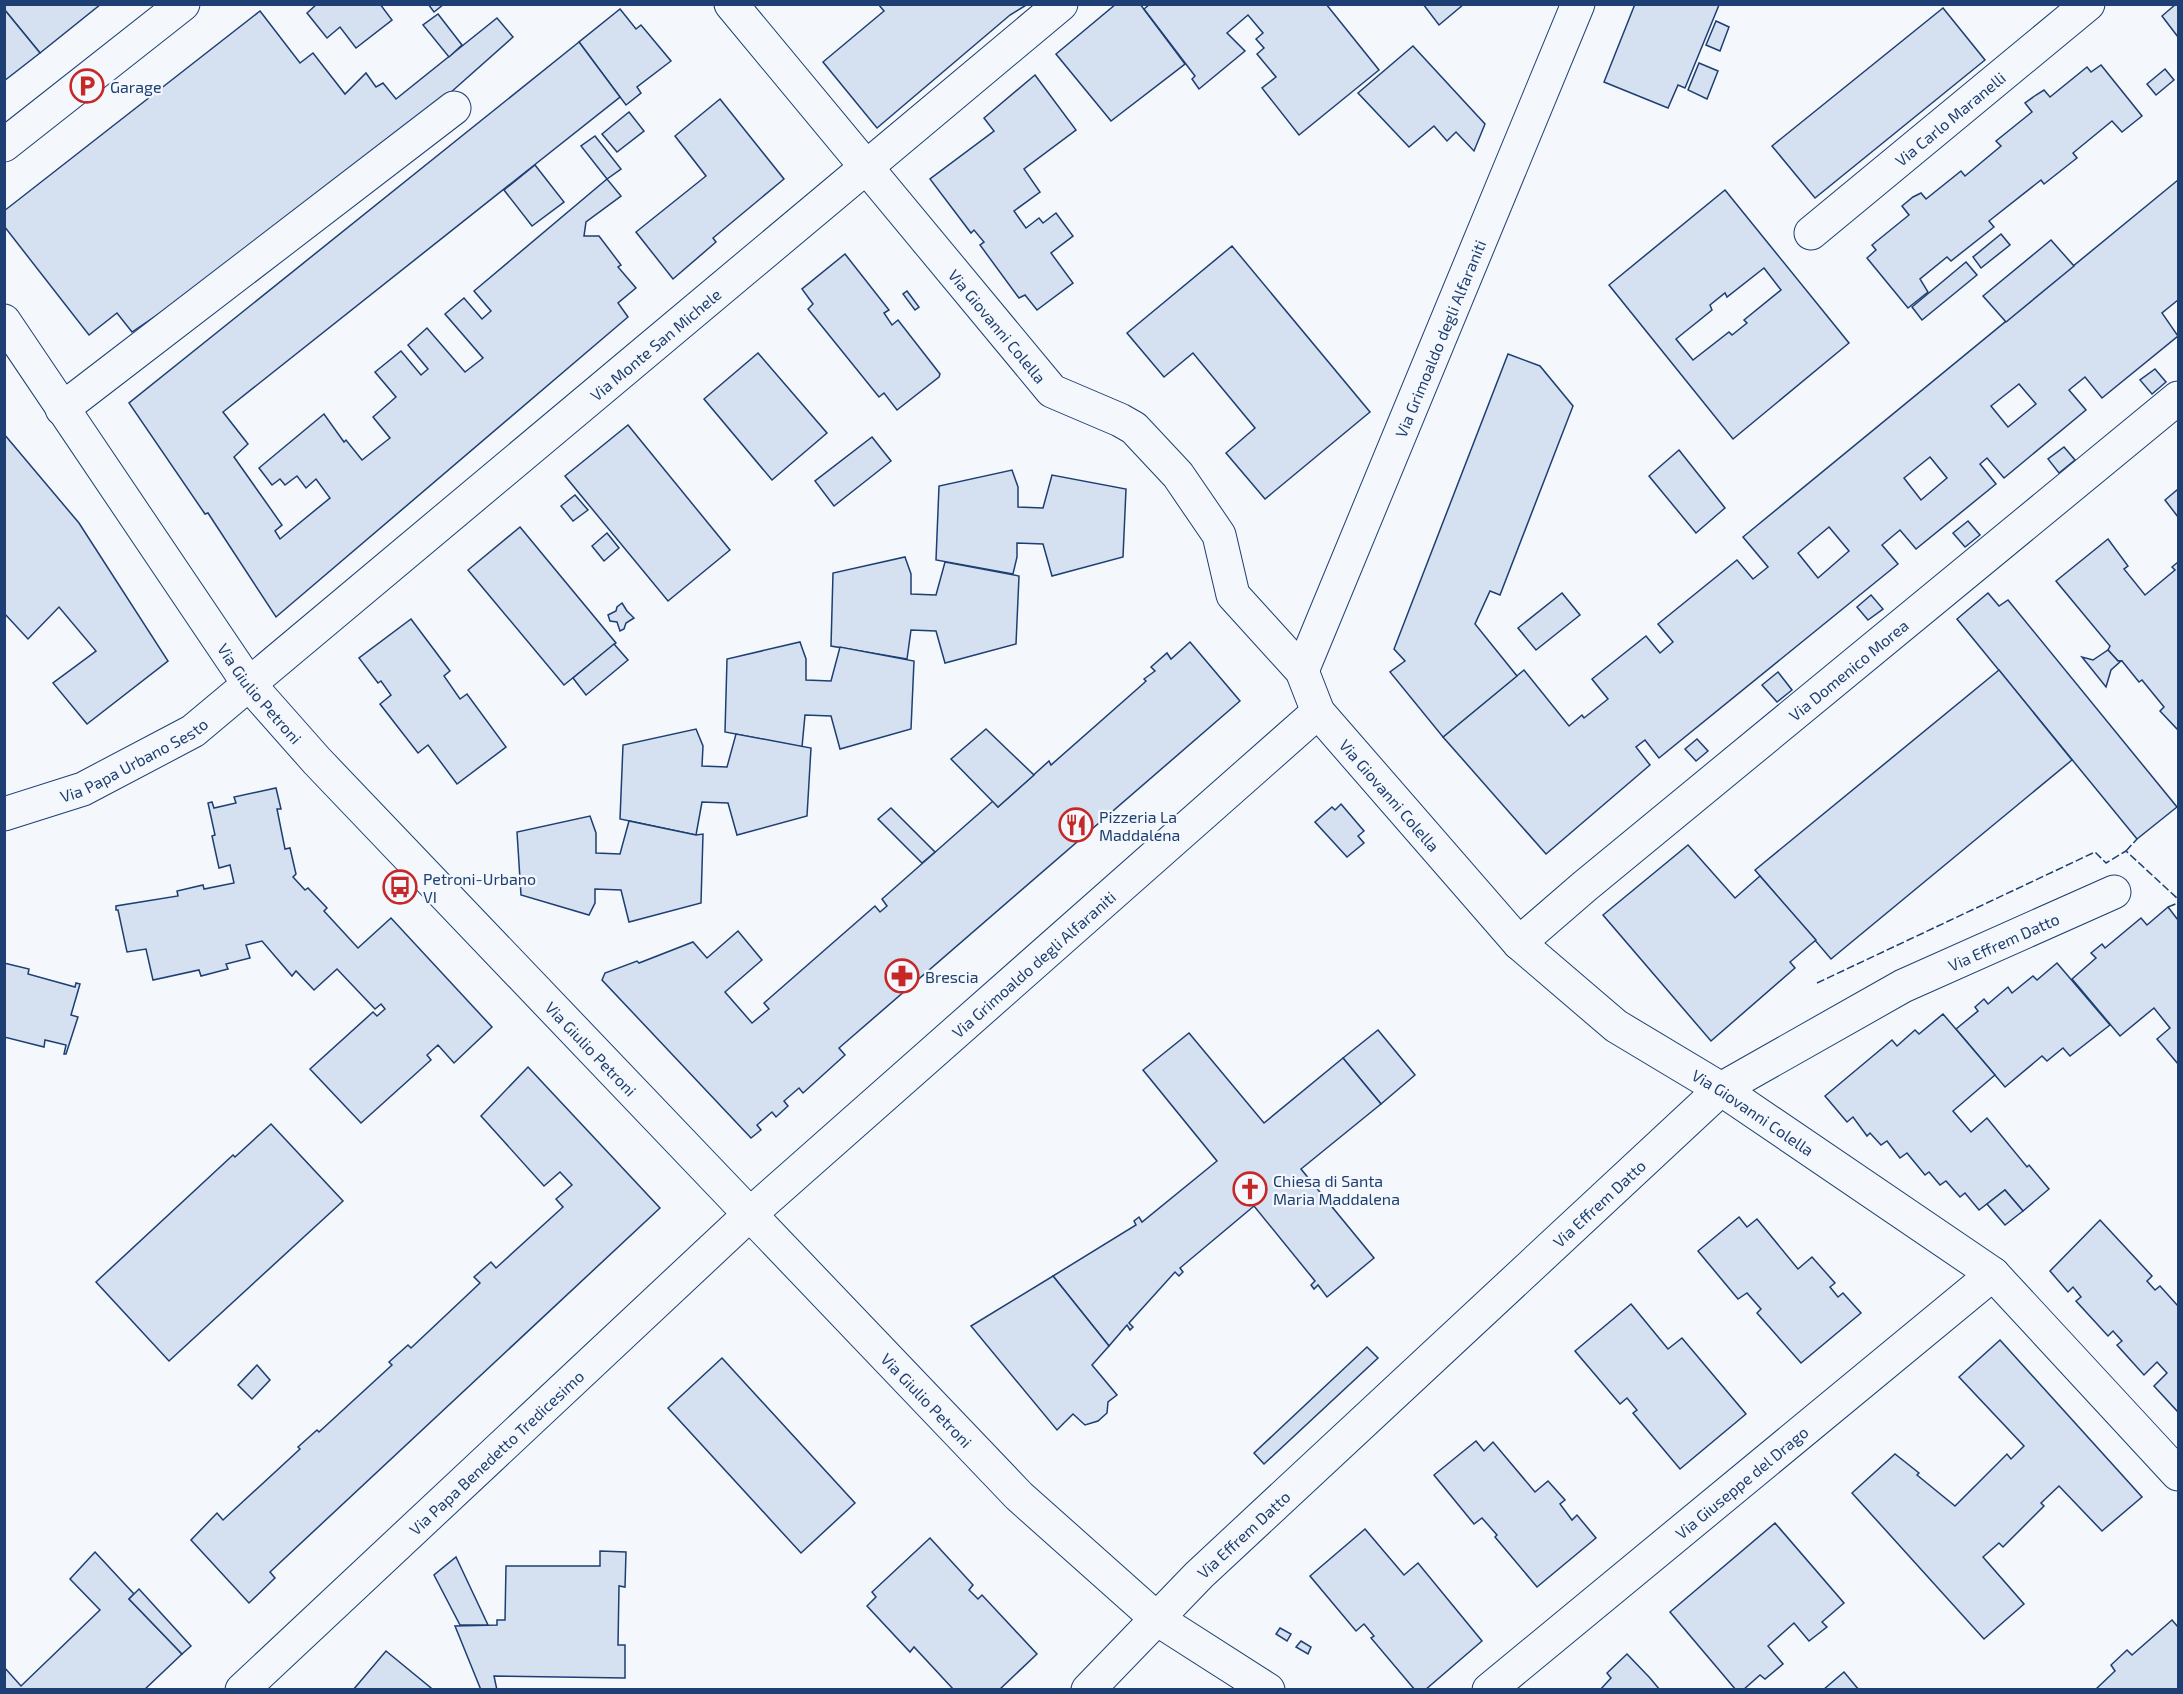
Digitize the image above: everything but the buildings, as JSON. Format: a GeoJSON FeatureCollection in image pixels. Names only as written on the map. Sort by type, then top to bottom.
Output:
{"type":"FeatureCollection","features":[{"type":"Feature","properties":{"kind":"street"},"geometry":{"type":"LineString","coordinates":[[4,146],[183,4]]}},
{"type":"Feature","properties":{"kind":"street","name":"Via Giovanni Colella"},"geometry":{"type":"LineString","coordinates":[[731,4],[1052,391],[1134,428],[1178,475],[1219,535],[1233,595],[1302,671],[1318,712],[1519,943],[1616,1026],[1721,1089],[1993,1274],[2178,1474]]}},
{"type":"Feature","properties":{"kind":"street","name":"Via Monte San Michele"},"geometry":{"type":"LineString","coordinates":[[249,683],[1061,4]]}},
{"type":"Feature","properties":{"kind":"street","name":"Via Grimoaldo degli Alfaraniti"},"geometry":{"type":"LineString","coordinates":[[1302,671],[1578,4]]}},
{"type":"Feature","properties":{"kind":"street","name":"Via Carlo Maranelli"},"geometry":{"type":"LineString","coordinates":[[1811,233],[2088,4]]}},
{"type":"Feature","properties":{"kind":"street"},"geometry":{"type":"LineString","coordinates":[[62,409],[454,108]]}},
{"type":"Feature","properties":{"kind":"street","name":"Via Giulio Petroni"},"geometry":{"type":"LineString","coordinates":[[4,321],[249,683],[317,761],[1018,1496],[1157,1619],[1268,1689]]}},
{"type":"Feature","properties":{"kind":"street","name":"Via Domenico Morea"},"geometry":{"type":"LineString","coordinates":[[1519,943],[1585,886],[2178,398]]}},
{"type":"Feature","properties":{"kind":"street","name":"Via Papa Urbano Sesto"},"geometry":{"type":"LineString","coordinates":[[4,814],[83,789],[193,731],[249,683]]}},
{"type":"Feature","properties":{"kind":"street","name":"Via Grimoaldo degli Alfaraniti"},"geometry":{"type":"LineString","coordinates":[[749,1215],[1318,712]]}},
{"type":"Feature","properties":{"kind":"street","name":"Via Effrem Datto"},"geometry":{"type":"LineString","coordinates":[[1088,1689],[1198,1575],[1721,1089],[1903,986],[2114,892]]}},
{"type":"Feature","properties":{"kind":"street","name":"Via Papa Benedetto Tredicesimo"},"geometry":{"type":"LineString","coordinates":[[242,1689],[749,1215]]}},
{"type":"Feature","properties":{"kind":"street","name":"Via Giuseppe del Drago"},"geometry":{"type":"LineString","coordinates":[[1489,1689],[1993,1274]]}},
{"type":"Feature","properties":{"kind":"fence"},"geometry":{"type":"LineString","coordinates":[[2126,851],[2137,839]]}},
{"type":"Feature","properties":{"kind":"fence"},"geometry":{"type":"LineString","coordinates":[[1817,983],[2095,852],[2106,863],[2126,851],[2178,899]]}},
{"type":"Feature","properties":{"kind":"fence"},"geometry":{"type":"LineString","coordinates":[[2168,907],[2178,903]]}},
{"type":"Feature","properties":{"kind":"place","name":"Garage"},"geometry":{"type":"Point","coordinates":[87,86]}},
{"type":"Feature","properties":{"kind":"place","name":"Pizzeria La Maddalena"},"geometry":{"type":"Point","coordinates":[1076,825]}},
{"type":"Feature","properties":{"kind":"place","name":"Petroni-Urbano VI"},"geometry":{"type":"Point","coordinates":[400,887]}},
{"type":"Feature","properties":{"kind":"place","name":"Brescia"},"geometry":{"type":"Point","coordinates":[902,976]}},
{"type":"Feature","properties":{"kind":"place","name":"Chiesa di Santa Maria Maddalena"},"geometry":{"type":"Point","coordinates":[1250,1189]}}]}
